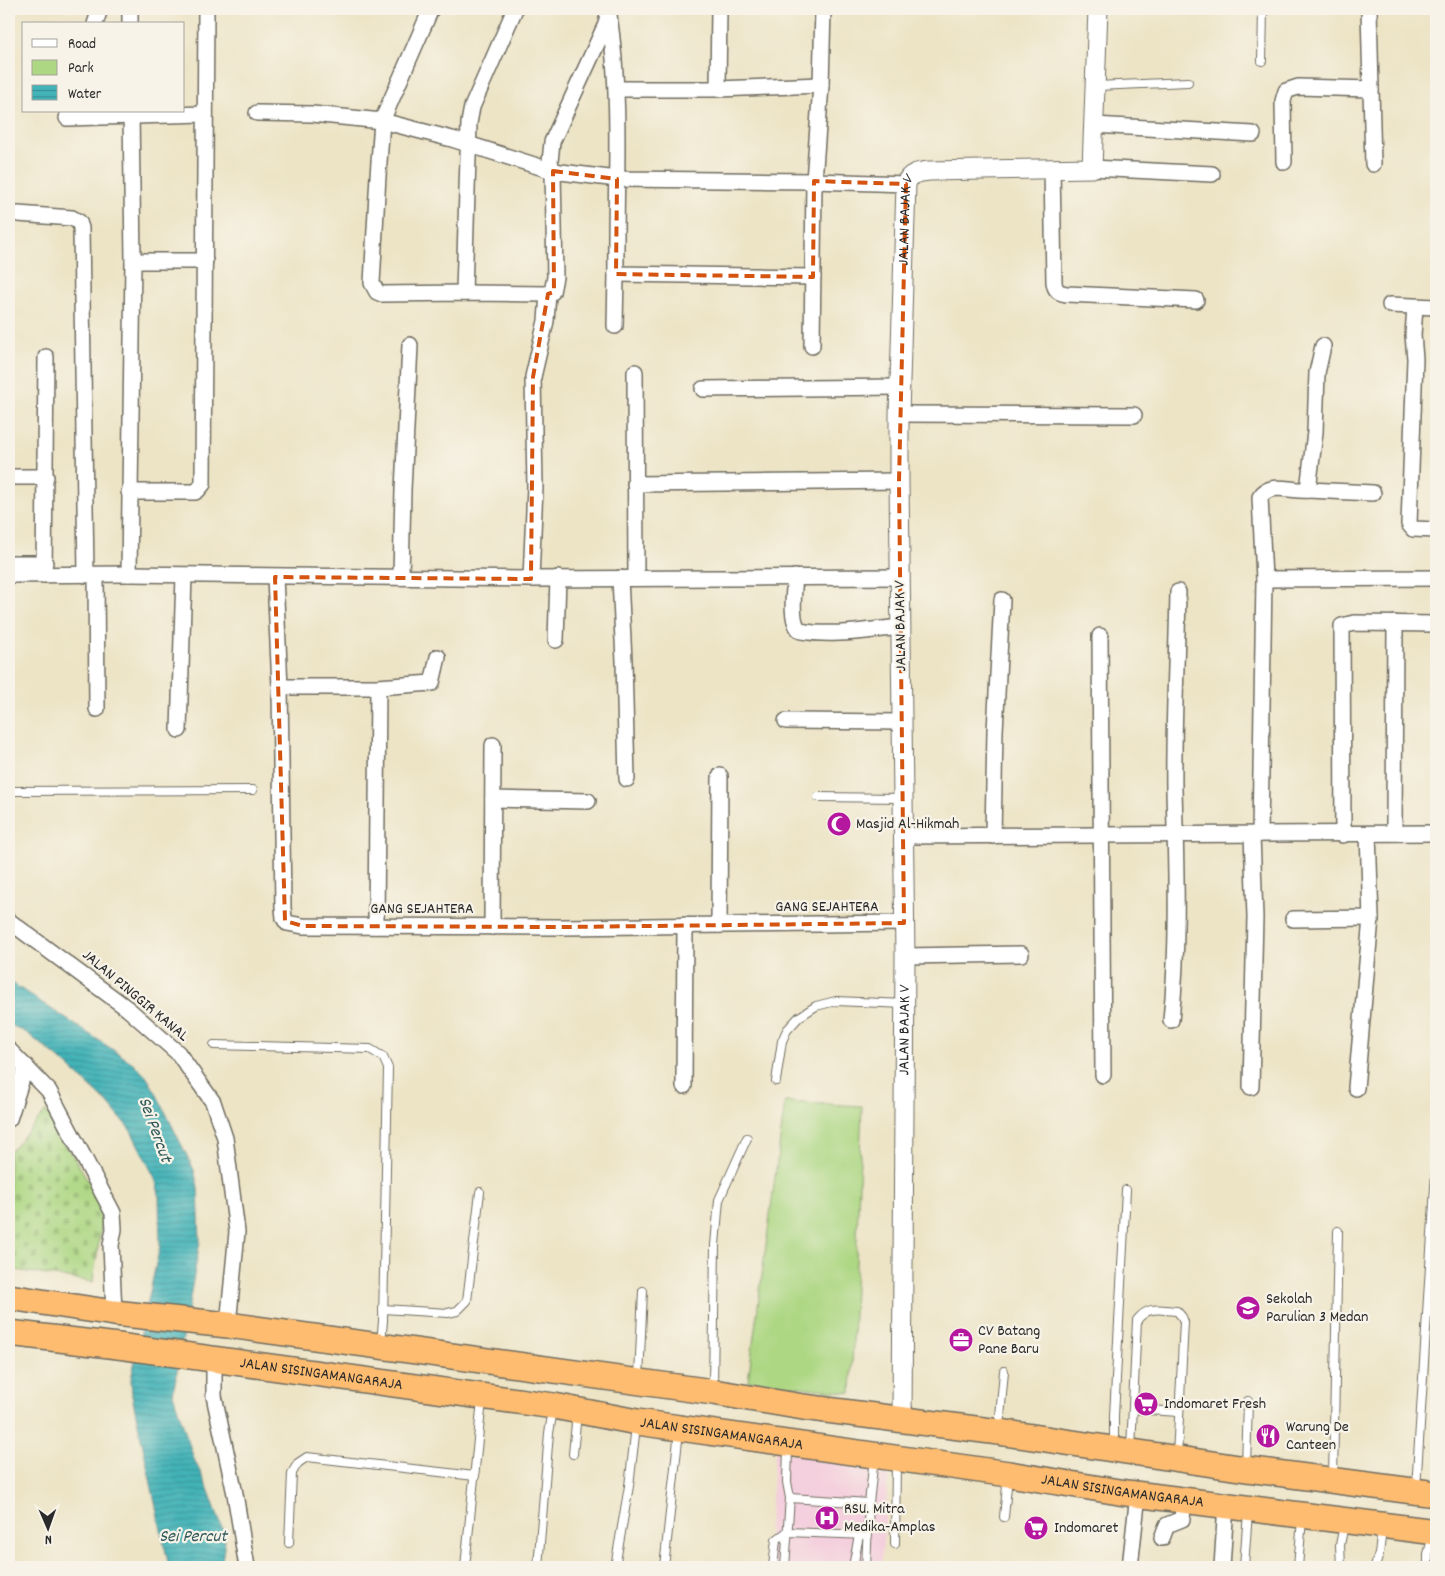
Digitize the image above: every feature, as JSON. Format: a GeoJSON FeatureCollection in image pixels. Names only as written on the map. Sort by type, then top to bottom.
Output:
{"type":"FeatureCollection","features":[{"type":"Feature","properties":{"kind":"highway"},"geometry":{"type":"LineString","coordinates":[[9,1297],[114,1313],[218,1323],[713,1392],[803,1407],[999,1432],[1246,1469],[1426,1493]]}},
{"type":"Feature","properties":{"kind":"highway","name":"JALAN SISINGAMANGARAJA"},"geometry":{"type":"LineString","coordinates":[[9,1333],[118,1346],[566,1408],[637,1422],[789,1445],[1009,1474],[1119,1492],[1435,1532]]}},
{"type":"Feature","properties":{"kind":"street"},"geometry":{"type":"LineString","coordinates":[[96,22],[100,9]]}},
{"type":"Feature","properties":{"kind":"street"},"geometry":{"type":"LineString","coordinates":[[130,9],[130,22]]}},
{"type":"Feature","properties":{"kind":"street"},"geometry":{"type":"LineString","coordinates":[[129,492],[195,492],[203,484],[206,9]]}},
{"type":"Feature","properties":{"kind":"street"},"geometry":{"type":"LineString","coordinates":[[431,9],[382,121],[372,283],[377,292],[382,294],[464,292],[548,294],[554,289],[553,171],[550,162],[552,142],[609,12]]}},
{"type":"Feature","properties":{"kind":"street"},"geometry":{"type":"LineString","coordinates":[[464,292],[469,123],[472,107],[516,9]]}},
{"type":"Feature","properties":{"kind":"street"},"geometry":{"type":"LineString","coordinates":[[718,89],[719,9]]}},
{"type":"Feature","properties":{"kind":"street"},"geometry":{"type":"LineString","coordinates":[[812,346],[814,181],[823,9]]}},
{"type":"Feature","properties":{"kind":"street"},"geometry":{"type":"LineString","coordinates":[[1098,9],[1092,168],[1212,174]]}},
{"type":"Feature","properties":{"kind":"street"},"geometry":{"type":"LineString","coordinates":[[1369,9],[1373,164]]}},
{"type":"Feature","properties":{"kind":"street"},"geometry":{"type":"LineString","coordinates":[[609,12],[617,89],[614,326]]}},
{"type":"Feature","properties":{"kind":"street"},"geometry":{"type":"LineString","coordinates":[[617,89],[718,89],[820,85]]}},
{"type":"Feature","properties":{"kind":"street"},"geometry":{"type":"LineString","coordinates":[[1284,162],[1283,101],[1286,91],[1298,88],[1371,89]]}},
{"type":"Feature","properties":{"kind":"street"},"geometry":{"type":"LineString","coordinates":[[69,112],[67,118],[131,114],[205,114]]}},
{"type":"Feature","properties":{"kind":"street"},"geometry":{"type":"LineString","coordinates":[[257,113],[312,114],[382,121],[468,144],[553,171],[617,179],[906,184]]}},
{"type":"Feature","properties":{"kind":"street"},"geometry":{"type":"LineString","coordinates":[[129,574],[133,262],[131,114]]}},
{"type":"Feature","properties":{"kind":"street"},"geometry":{"type":"LineString","coordinates":[[1094,125],[1253,134]]}},
{"type":"Feature","properties":{"kind":"street"},"geometry":{"type":"LineString","coordinates":[[1052,168],[1054,282],[1059,292],[1067,294],[1196,300]]}},
{"type":"Feature","properties":{"kind":"street","name":"JALAN BAJAK V"},"geometry":{"type":"LineString","coordinates":[[902,1419],[905,956],[902,836],[899,414],[906,184],[907,180],[914,174],[930,170],[1092,168]]}},
{"type":"Feature","properties":{"kind":"street"},"geometry":{"type":"LineString","coordinates":[[18,214],[72,218],[80,225],[97,709]]}},
{"type":"Feature","properties":{"kind":"street"},"geometry":{"type":"LineString","coordinates":[[133,262],[205,261]]}},
{"type":"Feature","properties":{"kind":"street"},"geometry":{"type":"LineString","coordinates":[[616,274],[813,277]]}},
{"type":"Feature","properties":{"kind":"street"},"geometry":{"type":"LineString","coordinates":[[531,578],[535,487],[533,378],[546,321],[548,294]]}},
{"type":"Feature","properties":{"kind":"street"},"geometry":{"type":"LineString","coordinates":[[1390,305],[1436,307]]}},
{"type":"Feature","properties":{"kind":"street"},"geometry":{"type":"LineString","coordinates":[[1415,306],[1409,524],[1412,529],[1436,530]]}},
{"type":"Feature","properties":{"kind":"street"},"geometry":{"type":"LineString","coordinates":[[401,577],[410,345]]}},
{"type":"Feature","properties":{"kind":"street"},"geometry":{"type":"LineString","coordinates":[[1308,490],[1315,432],[1317,372],[1323,346]]}},
{"type":"Feature","properties":{"kind":"street"},"geometry":{"type":"LineString","coordinates":[[44,569],[46,357]]}},
{"type":"Feature","properties":{"kind":"street"},"geometry":{"type":"LineString","coordinates":[[634,372],[636,578]]}},
{"type":"Feature","properties":{"kind":"street"},"geometry":{"type":"LineString","coordinates":[[703,389],[900,387]]}},
{"type":"Feature","properties":{"kind":"street"},"geometry":{"type":"LineString","coordinates":[[899,414],[1134,415]]}},
{"type":"Feature","properties":{"kind":"street"},"geometry":{"type":"LineString","coordinates":[[9,477],[46,477]]}},
{"type":"Feature","properties":{"kind":"street"},"geometry":{"type":"LineString","coordinates":[[635,484],[899,481]]}},
{"type":"Feature","properties":{"kind":"street"},"geometry":{"type":"LineString","coordinates":[[1251,1087],[1264,579],[1260,497],[1267,490],[1274,488],[1373,493]]}},
{"type":"Feature","properties":{"kind":"street"},"geometry":{"type":"LineString","coordinates":[[9,563],[91,575],[531,578],[901,577]]}},
{"type":"Feature","properties":{"kind":"street"},"geometry":{"type":"LineString","coordinates":[[9,575],[44,569]]}},
{"type":"Feature","properties":{"kind":"street"},"geometry":{"type":"LineString","coordinates":[[179,730],[184,576]]}},
{"type":"Feature","properties":{"kind":"street","name":"GANG SEJAHTERA"},"geometry":{"type":"LineString","coordinates":[[275,577],[280,687],[284,918],[287,923],[294,925],[492,927],[904,924]]}},
{"type":"Feature","properties":{"kind":"street"},"geometry":{"type":"LineString","coordinates":[[795,577],[794,616],[800,631],[812,633],[849,632],[901,627]]}},
{"type":"Feature","properties":{"kind":"street"},"geometry":{"type":"LineString","coordinates":[[556,640],[558,578]]}},
{"type":"Feature","properties":{"kind":"street"},"geometry":{"type":"LineString","coordinates":[[620,578],[626,779]]}},
{"type":"Feature","properties":{"kind":"street"},"geometry":{"type":"LineString","coordinates":[[1264,579],[1436,578]]}},
{"type":"Feature","properties":{"kind":"street"},"geometry":{"type":"LineString","coordinates":[[1171,1020],[1178,895],[1174,788],[1178,592]]}},
{"type":"Feature","properties":{"kind":"street"},"geometry":{"type":"LineString","coordinates":[[993,836],[995,731],[1002,600]]}},
{"type":"Feature","properties":{"kind":"street"},"geometry":{"type":"LineString","coordinates":[[1343,834],[1342,628],[1344,625],[1354,623],[1436,624]]}},
{"type":"Feature","properties":{"kind":"street"},"geometry":{"type":"LineString","coordinates":[[1394,833],[1395,623]]}},
{"type":"Feature","properties":{"kind":"street"},"geometry":{"type":"LineString","coordinates":[[1100,636],[1102,1075]]}},
{"type":"Feature","properties":{"kind":"street"},"geometry":{"type":"LineString","coordinates":[[280,687],[378,687],[432,683],[438,657]]}},
{"type":"Feature","properties":{"kind":"street"},"geometry":{"type":"LineString","coordinates":[[376,926],[378,687]]}},
{"type":"Feature","properties":{"kind":"street"},"geometry":{"type":"LineString","coordinates":[[786,721],[902,722]]}},
{"type":"Feature","properties":{"kind":"street"},"geometry":{"type":"LineString","coordinates":[[492,927],[493,745]]}},
{"type":"Feature","properties":{"kind":"street"},"geometry":{"type":"LineString","coordinates":[[719,925],[720,776]]}},
{"type":"Feature","properties":{"kind":"street"},"geometry":{"type":"LineString","coordinates":[[493,799],[588,801]]}},
{"type":"Feature","properties":{"kind":"street"},"geometry":{"type":"LineString","coordinates":[[902,836],[1177,836],[1436,833]]}},
{"type":"Feature","properties":{"kind":"street"},"geometry":{"type":"LineString","coordinates":[[1356,1088],[1371,918],[1368,834]]}},
{"type":"Feature","properties":{"kind":"street"},"geometry":{"type":"LineString","coordinates":[[1293,918],[1371,918]]}},
{"type":"Feature","properties":{"kind":"street","name":"JALAN PINGGIR KANAL"},"geometry":{"type":"LineString","coordinates":[[9,921],[128,1009],[178,1053],[213,1102],[225,1138],[237,1232],[218,1323]]}},
{"type":"Feature","properties":{"kind":"street"},"geometry":{"type":"LineString","coordinates":[[684,925],[684,1086]]}},
{"type":"Feature","properties":{"kind":"street"},"geometry":{"type":"LineString","coordinates":[[905,956],[1021,954]]}},
{"type":"Feature","properties":{"kind":"street"},"geometry":{"type":"LineString","coordinates":[[9,1050],[49,1091],[113,1213],[114,1229],[111,1245],[114,1313]]}},
{"type":"Feature","properties":{"kind":"street"},"geometry":{"type":"LineString","coordinates":[[9,1119],[15,1081],[26,1066]]}},
{"type":"Feature","properties":{"kind":"street"},"geometry":{"type":"LineString","coordinates":[[211,1359],[214,1396],[235,1494],[247,1567]]}},
{"type":"Feature","properties":{"kind":"street"},"geometry":{"type":"LineString","coordinates":[[1130,1567],[1138,1494]]}},
{"type":"Feature","properties":{"kind":"street"},"geometry":{"type":"LineString","coordinates":[[1162,1538],[1167,1525],[1181,1520],[1184,1500]]}},
{"type":"Feature","properties":{"kind":"street"},"geometry":{"type":"LineString","coordinates":[[1222,1567],[1237,1506]]}},
{"type":"Feature","properties":{"kind":"lane"},"geometry":{"type":"LineString","coordinates":[[1262,61],[1263,9]]}},
{"type":"Feature","properties":{"kind":"lane"},"geometry":{"type":"LineString","coordinates":[[1096,86],[1188,82]]}},
{"type":"Feature","properties":{"kind":"lane"},"geometry":{"type":"LineString","coordinates":[[9,791],[253,790]]}},
{"type":"Feature","properties":{"kind":"lane"},"geometry":{"type":"LineString","coordinates":[[818,797],[902,798]]}},
{"type":"Feature","properties":{"kind":"lane"},"geometry":{"type":"LineString","coordinates":[[776,1081],[782,1040],[787,1030],[799,1017],[816,1006],[836,1001],[905,1004]]}},
{"type":"Feature","properties":{"kind":"lane"},"geometry":{"type":"LineString","coordinates":[[214,1045],[370,1049],[383,1057],[388,1068],[381,1346]]}},
{"type":"Feature","properties":{"kind":"lane"},"geometry":{"type":"LineString","coordinates":[[713,1392],[715,1245],[719,1200],[747,1138]]}},
{"type":"Feature","properties":{"kind":"lane"},"geometry":{"type":"LineString","coordinates":[[1426,1493],[1436,1171]]}},
{"type":"Feature","properties":{"kind":"lane"},"geometry":{"type":"LineString","coordinates":[[1122,1450],[1114,1416],[1126,1190]]}},
{"type":"Feature","properties":{"kind":"lane"},"geometry":{"type":"LineString","coordinates":[[383,1309],[448,1313],[457,1311],[467,1301],[480,1192]]}},
{"type":"Feature","properties":{"kind":"lane"},"geometry":{"type":"LineString","coordinates":[[1333,1480],[1338,1231]]}},
{"type":"Feature","properties":{"kind":"lane"},"geometry":{"type":"LineString","coordinates":[[638,1382],[643,1291]]}},
{"type":"Feature","properties":{"kind":"lane"},"geometry":{"type":"LineString","coordinates":[[1122,1450],[1133,1409],[1137,1320],[1143,1313],[1151,1309],[1177,1311],[1182,1316],[1184,1322],[1177,1458]]}},
{"type":"Feature","properties":{"kind":"lane"},"geometry":{"type":"LineString","coordinates":[[999,1432],[1004,1371]]}},
{"type":"Feature","properties":{"kind":"lane"},"geometry":{"type":"LineString","coordinates":[[465,1567],[482,1397]]}},
{"type":"Feature","properties":{"kind":"lane"},"geometry":{"type":"LineString","coordinates":[[1246,1469],[1248,1401]]}},
{"type":"Feature","properties":{"kind":"lane"},"geometry":{"type":"LineString","coordinates":[[566,1408],[573,1438],[573,1454]]}},
{"type":"Feature","properties":{"kind":"lane"},"geometry":{"type":"LineString","coordinates":[[538,1567],[549,1433],[566,1408]]}},
{"type":"Feature","properties":{"kind":"lane"},"geometry":{"type":"LineString","coordinates":[[1133,1409],[1179,1412]]}},
{"type":"Feature","properties":{"kind":"lane"},"geometry":{"type":"LineString","coordinates":[[615,1567],[629,1486],[637,1422]]}},
{"type":"Feature","properties":{"kind":"lane"},"geometry":{"type":"LineString","coordinates":[[664,1567],[679,1428]]}},
{"type":"Feature","properties":{"kind":"lane"},"geometry":{"type":"LineString","coordinates":[[785,1567],[790,1498],[788,1482],[789,1445]]}},
{"type":"Feature","properties":{"kind":"lane"},"geometry":{"type":"LineString","coordinates":[[289,1542],[292,1473],[298,1463],[307,1457],[475,1476]]}},
{"type":"Feature","properties":{"kind":"lane"},"geometry":{"type":"LineString","coordinates":[[866,1567],[869,1503],[885,1458]]}},
{"type":"Feature","properties":{"kind":"lane"},"geometry":{"type":"LineString","coordinates":[[885,1458],[895,1544]]}},
{"type":"Feature","properties":{"kind":"lane"},"geometry":{"type":"LineString","coordinates":[[1004,1517],[1009,1474]]}},
{"type":"Feature","properties":{"kind":"lane"},"geometry":{"type":"LineString","coordinates":[[790,1498],[869,1503]]}},
{"type":"Feature","properties":{"kind":"lane"},"geometry":{"type":"LineString","coordinates":[[1237,1506],[1244,1567]]}},
{"type":"Feature","properties":{"kind":"lane"},"geometry":{"type":"LineString","coordinates":[[1298,1567],[1302,1514]]}},
{"type":"Feature","properties":{"kind":"lane"},"geometry":{"type":"LineString","coordinates":[[1341,1567],[1340,1545],[1345,1520]]}},
{"type":"Feature","properties":{"kind":"lane"},"geometry":{"type":"LineString","coordinates":[[1374,1567],[1379,1554],[1383,1525]]}},
{"type":"Feature","properties":{"kind":"lane"},"geometry":{"type":"LineString","coordinates":[[773,1567],[776,1540],[787,1532],[868,1535]]}},
{"type":"Feature","properties":{"kind":"lane"},"geometry":{"type":"LineString","coordinates":[[1428,1567],[1428,1554],[1435,1532]]}},
{"type":"Feature","properties":{"kind":"lane"},"geometry":{"type":"LineString","coordinates":[[852,1567],[859,1535]]}},
{"type":"Feature","properties":{"kind":"highlighted area"},"geometry":{"type":"Polygon","coordinates":[[[553,171],[617,179],[616,274],[813,277],[814,181],[906,184],[899,481],[904,923],[562,927],[303,926],[285,921],[275,577],[531,579],[533,377],[548,294],[554,292],[553,171]]]}},
{"type":"Feature","properties":{"kind":"shaded area","name":"RSU. Mitra Medika-Amplas"},"geometry":{"type":"Polygon","coordinates":[[[775,1451],[889,1469],[881,1567],[766,1567],[775,1451]]]}},
{"type":"Feature","properties":{"kind":"green space"},"geometry":{"type":"Polygon","coordinates":[[[785,1102],[862,1106],[851,1393],[748,1381],[785,1102]]]}},
{"type":"Feature","properties":{"kind":"green space"},"geometry":{"type":"Polygon","coordinates":[[[46,1111],[104,1207],[93,1282],[9,1269],[9,1153],[46,1111]]]}},
{"type":"Feature","properties":{"kind":"water","name":"Sei Percut"},"geometry":{"type":"Polygon","coordinates":[[[9,981],[133,1063],[146,1076],[194,1170],[198,1187],[200,1241],[173,1394],[194,1459],[209,1491],[224,1533],[225,1542],[221,1567],[169,1567],[132,1396],[131,1379],[160,1246],[159,1194],[155,1178],[131,1131],[107,1102],[68,1066],[27,1033],[9,1024],[9,981]]]}},
{"type":"Feature","properties":{"kind":"place","name":"Masjid Al-Hikmah"},"geometry":{"type":"Point","coordinates":[839,824]}},
{"type":"Feature","properties":{"kind":"place","name":"Sekolah Parulian 3 Medan"},"geometry":{"type":"Point","coordinates":[1248,1308]}},
{"type":"Feature","properties":{"kind":"place","name":"CV Batang Pane Baru"},"geometry":{"type":"Point","coordinates":[961,1340]}},
{"type":"Feature","properties":{"kind":"place","name":"Indomaret Fresh"},"geometry":{"type":"Point","coordinates":[1146,1404]}},
{"type":"Feature","properties":{"kind":"place","name":"Warung De Canteen"},"geometry":{"type":"Point","coordinates":[1268,1436]}},
{"type":"Feature","properties":{"kind":"place","name":"RSU. Mitra Medika-Amplas"},"geometry":{"type":"Point","coordinates":[827,1518]}},
{"type":"Feature","properties":{"kind":"place","name":"Indomaret"},"geometry":{"type":"Point","coordinates":[1036,1528]}}]}
